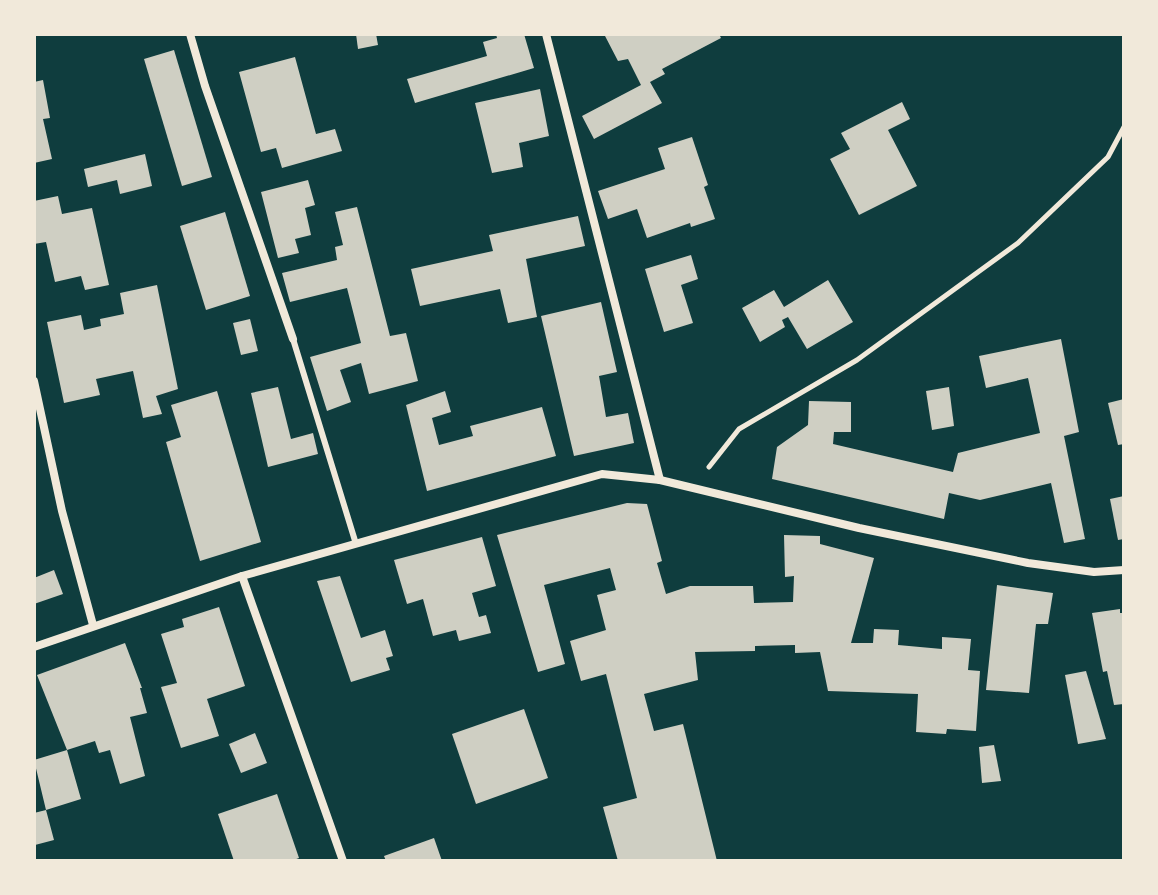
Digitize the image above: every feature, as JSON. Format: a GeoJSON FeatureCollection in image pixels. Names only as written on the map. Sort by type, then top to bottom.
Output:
{"type":"FeatureCollection","features":[{"type":"Feature","properties":{"kind":"street"},"geometry":{"type":"LineString","coordinates":[[190,34],[205,86],[293,339]]}},
{"type":"Feature","properties":{"kind":"street"},"geometry":{"type":"LineString","coordinates":[[546,34],[660,480]]}},
{"type":"Feature","properties":{"kind":"street"},"geometry":{"type":"LineString","coordinates":[[34,381],[62,511],[93,625]]}},
{"type":"Feature","properties":{"kind":"street"},"geometry":{"type":"LineString","coordinates":[[34,647],[242,576],[602,474],[660,480],[859,528],[1028,563],[1094,572],[1124,570]]}},
{"type":"Feature","properties":{"kind":"street"},"geometry":{"type":"LineString","coordinates":[[242,576],[343,861]]}},
{"type":"Feature","properties":{"kind":"lane"},"geometry":{"type":"LineString","coordinates":[[293,339],[356,544]]}},
{"type":"Feature","properties":{"kind":"path"},"geometry":{"type":"LineString","coordinates":[[691,489],[739,429],[857,360],[1018,243],[1108,157],[1124,127]]}},
{"type":"Feature","properties":{"kind":"building"},"geometry":{"type":"Polygon","coordinates":[[[356,34],[376,34],[378,45],[358,49],[356,34]]]}},
{"type":"Feature","properties":{"kind":"building"},"geometry":{"type":"Polygon","coordinates":[[[496,34],[524,34],[534,68],[415,103],[407,79],[487,56],[483,42],[497,38],[496,34]]]}},
{"type":"Feature","properties":{"kind":"building"},"geometry":{"type":"Polygon","coordinates":[[[604,34],[719,34],[721,38],[662,69],[665,74],[650,82],[662,103],[594,139],[582,116],[641,85],[628,59],[618,61],[604,34]]]}},
{"type":"Feature","properties":{"kind":"building"},"geometry":{"type":"Polygon","coordinates":[[[174,50],[212,177],[182,186],[144,59],[174,50]]]}},
{"type":"Feature","properties":{"kind":"building"},"geometry":{"type":"Polygon","coordinates":[[[295,57],[316,134],[335,129],[342,151],[282,168],[276,148],[261,152],[239,72],[295,57]]]}},
{"type":"Feature","properties":{"kind":"building"},"geometry":{"type":"Polygon","coordinates":[[[43,80],[50,118],[43,119],[52,159],[34,163],[34,82],[43,80]]]}},
{"type":"Feature","properties":{"kind":"building"},"geometry":{"type":"Polygon","coordinates":[[[540,89],[549,136],[519,143],[523,167],[492,173],[475,103],[540,89]]]}},
{"type":"Feature","properties":{"kind":"building"},"geometry":{"type":"Polygon","coordinates":[[[902,102],[910,119],[888,130],[917,186],[859,215],[830,159],[850,149],[841,133],[902,102]]]}},
{"type":"Feature","properties":{"kind":"building"},"geometry":{"type":"Polygon","coordinates":[[[692,137],[708,185],[704,187],[715,219],[691,227],[690,223],[647,238],[637,209],[608,219],[598,191],[665,169],[658,148],[692,137]]]}},
{"type":"Feature","properties":{"kind":"building"},"geometry":{"type":"Polygon","coordinates":[[[145,154],[152,186],[120,194],[117,180],[88,187],[84,169],[145,154]]]}},
{"type":"Feature","properties":{"kind":"building"},"geometry":{"type":"Polygon","coordinates":[[[308,180],[315,205],[305,208],[311,235],[295,239],[299,253],[278,258],[261,192],[308,180]]]}},
{"type":"Feature","properties":{"kind":"building"},"geometry":{"type":"Polygon","coordinates":[[[58,196],[62,214],[92,208],[109,285],[85,290],[81,276],[55,282],[46,242],[34,244],[34,201],[58,196]]]}},
{"type":"Feature","properties":{"kind":"building"},"geometry":{"type":"Polygon","coordinates":[[[357,207],[390,336],[406,333],[418,381],[369,394],[361,363],[340,370],[351,402],[327,411],[310,357],[361,343],[347,288],[290,302],[282,273],[337,260],[335,247],[343,245],[335,212],[357,207]]]}},
{"type":"Feature","properties":{"kind":"building"},"geometry":{"type":"Polygon","coordinates":[[[225,212],[250,296],[206,310],[180,226],[225,212]]]}},
{"type":"Feature","properties":{"kind":"building"},"geometry":{"type":"Polygon","coordinates":[[[578,216],[585,246],[526,259],[537,317],[508,323],[500,289],[420,306],[411,269],[493,251],[489,235],[578,216]]]}},
{"type":"Feature","properties":{"kind":"building"},"geometry":{"type":"Polygon","coordinates":[[[691,255],[698,279],[681,285],[693,323],[664,332],[645,269],[691,255]]]}},
{"type":"Feature","properties":{"kind":"building"},"geometry":{"type":"Polygon","coordinates":[[[828,280],[853,322],[807,349],[788,317],[782,320],[785,327],[760,342],[742,308],[774,290],[784,307],[828,280]]]}},
{"type":"Feature","properties":{"kind":"building"},"geometry":{"type":"Polygon","coordinates":[[[157,285],[178,389],[156,396],[162,414],[143,418],[133,371],[96,379],[100,395],[64,403],[47,322],[81,315],[84,330],[101,326],[100,319],[124,314],[120,293],[157,285]]]}},
{"type":"Feature","properties":{"kind":"building"},"geometry":{"type":"Polygon","coordinates":[[[601,302],[617,372],[599,376],[606,417],[628,413],[634,443],[574,456],[541,316],[601,302]]]}},
{"type":"Feature","properties":{"kind":"building"},"geometry":{"type":"Polygon","coordinates":[[[250,319],[258,351],[241,355],[233,323],[250,319]]]}},
{"type":"Feature","properties":{"kind":"building"},"geometry":{"type":"Polygon","coordinates":[[[1061,339],[1079,432],[1064,436],[1085,539],[1064,543],[1051,483],[980,500],[949,493],[944,519],[772,479],[777,447],[808,425],[809,401],[851,402],[851,432],[834,432],[833,444],[953,472],[958,453],[1040,433],[1028,378],[986,388],[979,356],[1061,339]]]}},
{"type":"Feature","properties":{"kind":"building"},"geometry":{"type":"Polygon","coordinates":[[[278,387],[291,439],[313,433],[318,454],[268,467],[251,393],[278,387]]]}},
{"type":"Feature","properties":{"kind":"building"},"geometry":{"type":"Polygon","coordinates":[[[949,387],[954,426],[932,430],[926,391],[949,387]]]}},
{"type":"Feature","properties":{"kind":"building"},"geometry":{"type":"Polygon","coordinates":[[[217,391],[261,542],[200,561],[166,442],[181,437],[171,405],[217,391]]]}},
{"type":"Feature","properties":{"kind":"building"},"geometry":{"type":"Polygon","coordinates":[[[445,391],[451,412],[432,418],[439,445],[473,436],[470,426],[542,407],[556,456],[427,491],[406,405],[445,391]]]}},
{"type":"Feature","properties":{"kind":"building"},"geometry":{"type":"Polygon","coordinates":[[[1124,399],[1124,444],[1118,445],[1108,403],[1124,399]]]}},
{"type":"Feature","properties":{"kind":"building"},"geometry":{"type":"Polygon","coordinates":[[[1124,496],[1124,539],[1118,540],[1110,499],[1124,496]]]}},
{"type":"Feature","properties":{"kind":"building"},"geometry":{"type":"Polygon","coordinates":[[[627,503],[647,504],[662,561],[657,563],[666,594],[690,586],[753,586],[754,603],[793,602],[794,576],[785,577],[784,535],[820,536],[820,544],[874,558],[851,643],[873,643],[874,629],[899,630],[898,645],[942,649],[942,637],[971,639],[968,670],[980,671],[976,731],[947,729],[946,734],[916,732],[918,694],[828,691],[820,652],[795,653],[795,645],[755,646],[755,651],[695,652],[698,680],[644,694],[654,731],[683,724],[717,861],[618,861],[603,807],[637,798],[606,674],[581,681],[570,641],[606,630],[597,595],[616,590],[610,568],[544,585],[565,664],[538,672],[497,535],[627,503]]]}},
{"type":"Feature","properties":{"kind":"building"},"geometry":{"type":"Polygon","coordinates":[[[482,537],[496,586],[472,593],[479,617],[486,615],[491,633],[459,641],[456,630],[433,636],[423,599],[407,604],[394,560],[482,537]]]}},
{"type":"Feature","properties":{"kind":"building"},"geometry":{"type":"Polygon","coordinates":[[[54,570],[63,594],[34,604],[34,578],[54,570]]]}},
{"type":"Feature","properties":{"kind":"building"},"geometry":{"type":"Polygon","coordinates":[[[340,576],[361,638],[385,630],[393,656],[386,658],[390,670],[351,682],[317,581],[340,576]]]}},
{"type":"Feature","properties":{"kind":"building"},"geometry":{"type":"Polygon","coordinates":[[[997,585],[1053,593],[1048,624],[1036,624],[1029,693],[986,690],[997,585]]]}},
{"type":"Feature","properties":{"kind":"building"},"geometry":{"type":"Polygon","coordinates":[[[219,607],[245,686],[207,699],[219,736],[181,748],[161,687],[177,683],[161,634],[184,627],[182,619],[219,607]]]}},
{"type":"Feature","properties":{"kind":"building"},"geometry":{"type":"Polygon","coordinates":[[[1120,609],[1120,613],[1124,613],[1124,704],[1114,705],[1107,671],[1103,672],[1092,613],[1120,609]]]}},
{"type":"Feature","properties":{"kind":"building"},"geometry":{"type":"Polygon","coordinates":[[[125,643],[142,688],[147,713],[130,717],[145,776],[120,784],[110,750],[99,753],[95,741],[67,750],[37,675],[125,643]]]}},
{"type":"Feature","properties":{"kind":"building"},"geometry":{"type":"Polygon","coordinates":[[[1086,671],[1106,739],[1078,744],[1065,675],[1086,671]]]}},
{"type":"Feature","properties":{"kind":"building"},"geometry":{"type":"Polygon","coordinates":[[[524,709],[548,778],[476,804],[452,734],[524,709]]]}},
{"type":"Feature","properties":{"kind":"building"},"geometry":{"type":"Polygon","coordinates":[[[255,733],[267,763],[241,773],[229,744],[255,733]]]}},
{"type":"Feature","properties":{"kind":"building"},"geometry":{"type":"Polygon","coordinates":[[[994,745],[1001,781],[982,783],[979,747],[994,745]]]}},
{"type":"Feature","properties":{"kind":"building"},"geometry":{"type":"Polygon","coordinates":[[[67,750],[81,799],[46,810],[34,760],[67,750]]]}},
{"type":"Feature","properties":{"kind":"building"},"geometry":{"type":"Polygon","coordinates":[[[277,794],[299,858],[291,861],[234,861],[218,814],[277,794]]]}},
{"type":"Feature","properties":{"kind":"building"},"geometry":{"type":"Polygon","coordinates":[[[46,810],[54,840],[35,845],[34,813],[46,810]]]}},
{"type":"Feature","properties":{"kind":"building"},"geometry":{"type":"Polygon","coordinates":[[[434,838],[442,861],[386,861],[384,856],[434,838]]]}}]}
